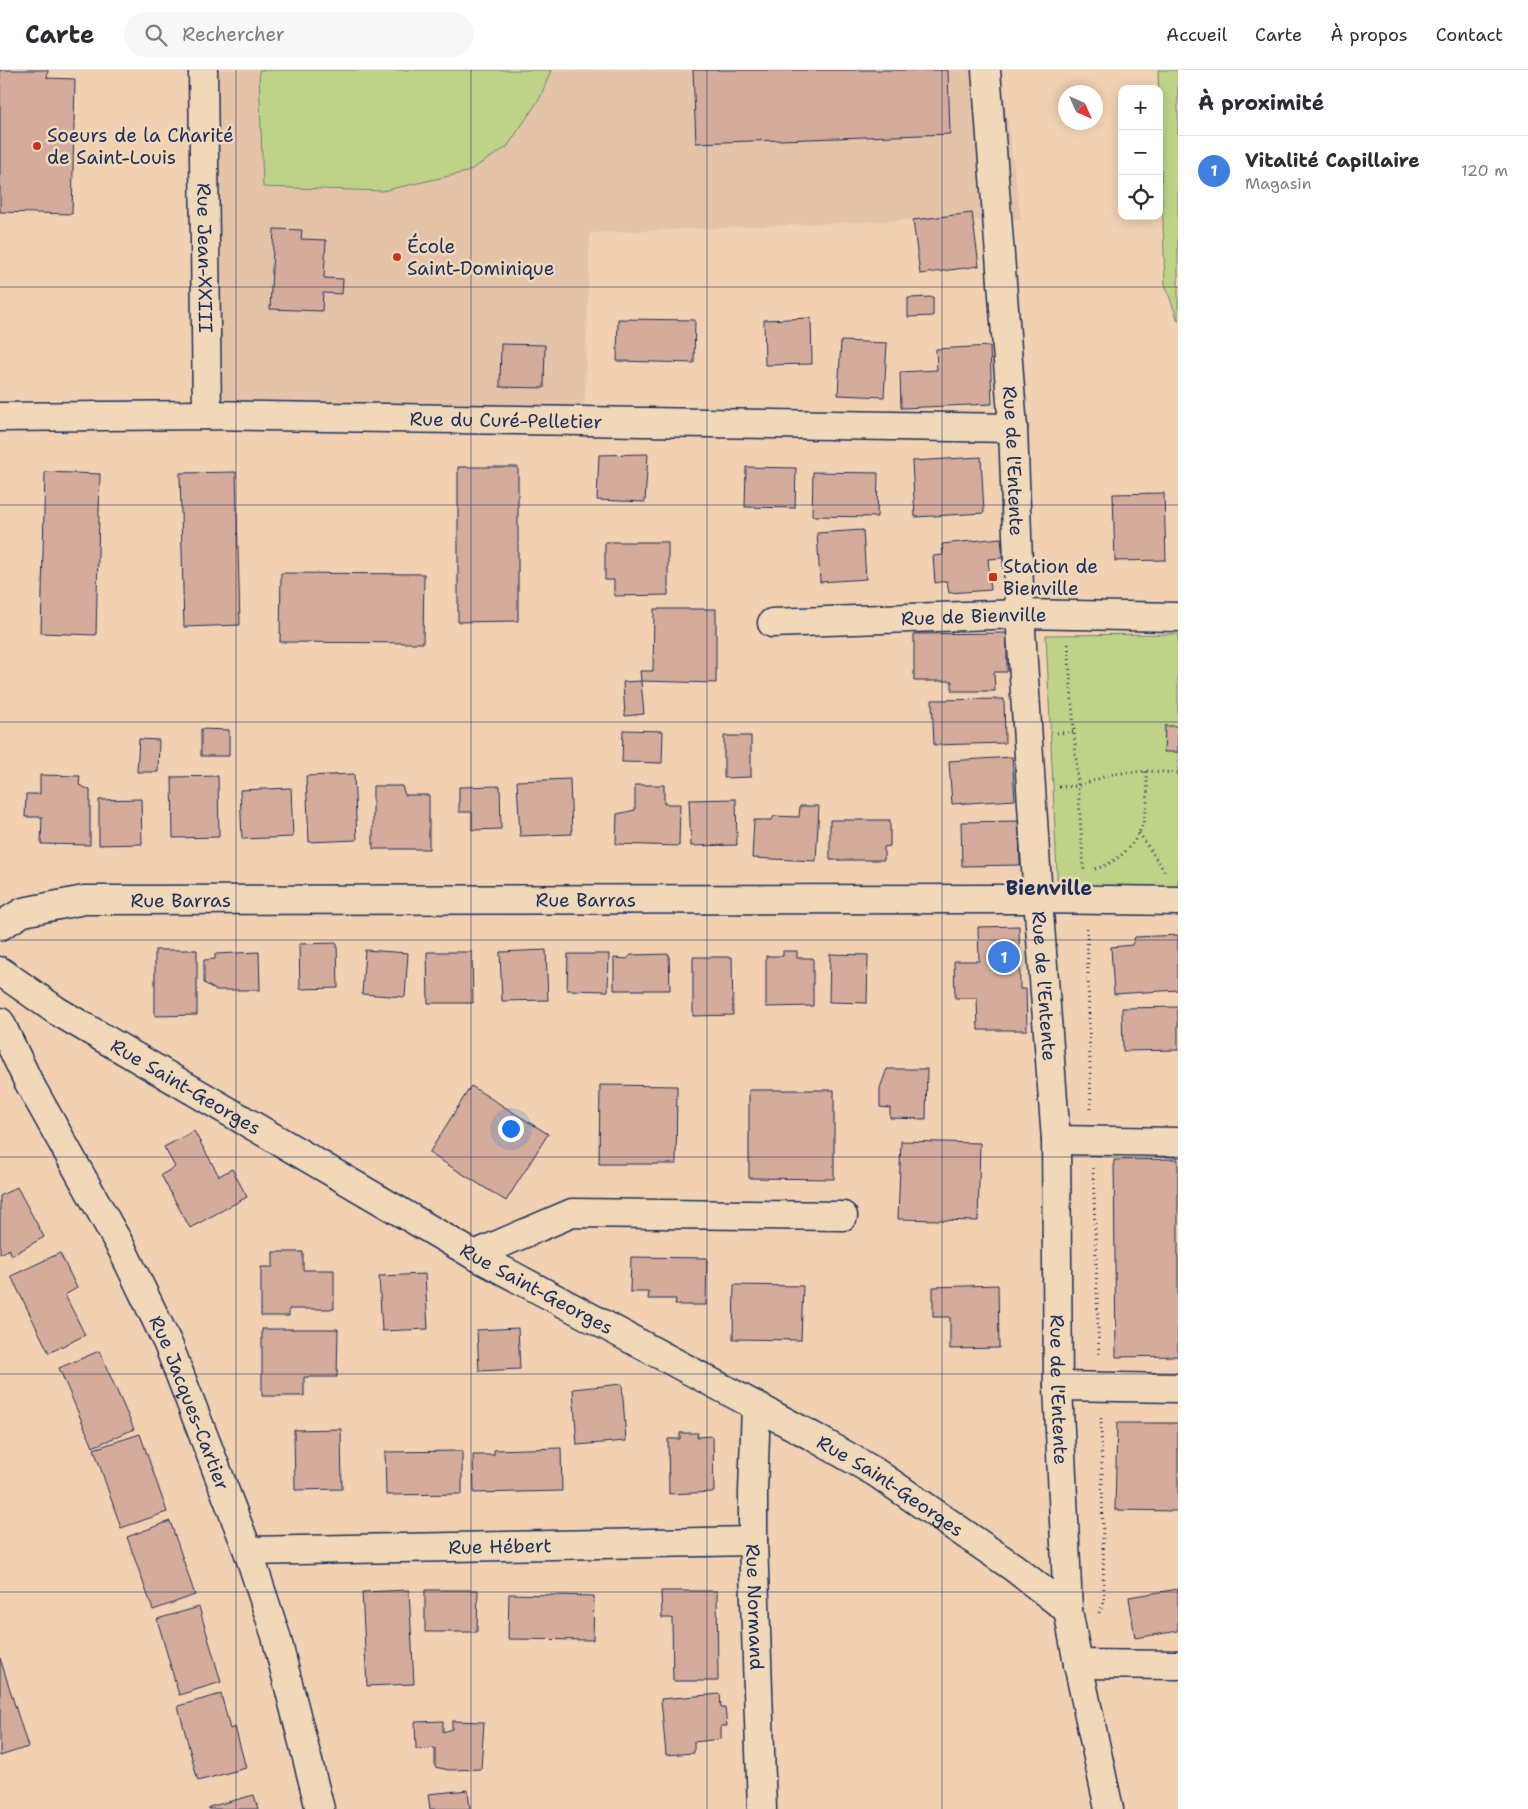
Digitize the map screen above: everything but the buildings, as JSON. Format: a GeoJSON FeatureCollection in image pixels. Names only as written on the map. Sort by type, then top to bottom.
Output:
{"type":"FeatureCollection","features":[{"type":"Feature","properties":{"kind":"street","name":"Rue Jean-XXIII"},"geometry":{"type":"LineString","coordinates":[[203,70],[206,416]]}},
{"type":"Feature","properties":{"kind":"street","name":"Rue de l'Entente"},"geometry":{"type":"LineString","coordinates":[[986,70],[1013,428],[1020,614],[1038,899],[1056,1140],[1058,1386],[1068,1610],[1110,1809]]}},
{"type":"Feature","properties":{"kind":"street","name":"Rue du Curé-Pelletier"},"geometry":{"type":"LineString","coordinates":[[0,417],[206,416],[1013,428]]}},
{"type":"Feature","properties":{"kind":"street","name":"Rue de Bienville"},"geometry":{"type":"LineString","coordinates":[[772,623],[1020,614],[1178,617]]}},
{"type":"Feature","properties":{"kind":"street","name":"Rue Barras"},"geometry":{"type":"LineString","coordinates":[[0,926],[23,912],[84,900],[1038,899],[1173,890]]}},
{"type":"Feature","properties":{"kind":"street","name":"Rue Saint-Georges"},"geometry":{"type":"LineString","coordinates":[[0,971],[57,1012],[474,1255],[875,1472],[1013,1567],[1068,1610]]}},
{"type":"Feature","properties":{"kind":"street","name":"Rue Jacques-Cartier"},"geometry":{"type":"LineString","coordinates":[[0,1022],[28,1081],[122,1249],[168,1344],[248,1551],[276,1636],[320,1809]]}},
{"type":"Feature","properties":{"kind":"street"},"geometry":{"type":"LineString","coordinates":[[1056,1140],[1178,1142]]}},
{"type":"Feature","properties":{"kind":"street"},"geometry":{"type":"LineString","coordinates":[[474,1255],[572,1214],[843,1216]]}},
{"type":"Feature","properties":{"kind":"street"},"geometry":{"type":"LineString","coordinates":[[1058,1386],[1178,1388]]}},
{"type":"Feature","properties":{"kind":"street","name":"Rue Normand"},"geometry":{"type":"LineString","coordinates":[[756,1406],[753,1541],[762,1809]]}},
{"type":"Feature","properties":{"kind":"street","name":"Rue Hébert"},"geometry":{"type":"LineString","coordinates":[[248,1551],[753,1541]]}},
{"type":"Feature","properties":{"kind":"street"},"geometry":{"type":"LineString","coordinates":[[1078,1664],[1178,1665]]}},
{"type":"Feature","properties":{"kind":"path"},"geometry":{"type":"LineString","coordinates":[[1031,788],[1078,786],[1112,774],[1145,771],[1178,773]]}},
{"type":"Feature","properties":{"kind":"path"},"geometry":{"type":"LineString","coordinates":[[1084,872],[1101,867],[1116,859],[1129,847],[1139,833],[1146,818],[1148,803],[1145,771]]}},
{"type":"Feature","properties":{"kind":"path"},"geometry":{"type":"LineString","coordinates":[[1139,833],[1173,890]]}},
{"type":"Feature","properties":{"kind":"shaded area","name":"École Saint-Dominique"},"geometry":{"type":"Polygon","coordinates":[[[203,70],[1001,70],[1021,220],[913,220],[590,233],[584,421],[207,415],[203,70]]]}},
{"type":"Feature","properties":{"kind":"green space"},"geometry":{"type":"Polygon","coordinates":[[[259,70],[551,70],[540,98],[507,147],[467,172],[382,191],[263,187],[259,70]]]}},
{"type":"Feature","properties":{"kind":"green space"},"geometry":{"type":"Polygon","coordinates":[[[1158,70],[1178,70],[1178,321],[1165,284],[1163,85],[1158,85],[1158,70]]]}},
{"type":"Feature","properties":{"kind":"green space"},"geometry":{"type":"Polygon","coordinates":[[[1178,634],[1178,898],[1058,895],[1046,635],[1178,634]]]}},
{"type":"Feature","properties":{"kind":"place","name":"Soeurs de la Charité de Saint-Louis"},"geometry":{"type":"Point","coordinates":[37,146]}},
{"type":"Feature","properties":{"kind":"place","name":"École Saint-Dominique"},"geometry":{"type":"Point","coordinates":[397,257]}},
{"type":"Feature","properties":{"kind":"place","name":"Station de Bienville"},"geometry":{"type":"Point","coordinates":[993,577]}},
{"type":"Feature","properties":{"kind":"place","name":"Vitalité Capillaire"},"geometry":{"type":"Point","coordinates":[1004,957]}},
{"type":"Feature","properties":{"kind":"district","name":"Bienville"},"geometry":{"type":"Point","coordinates":[1049,888]}}]}
